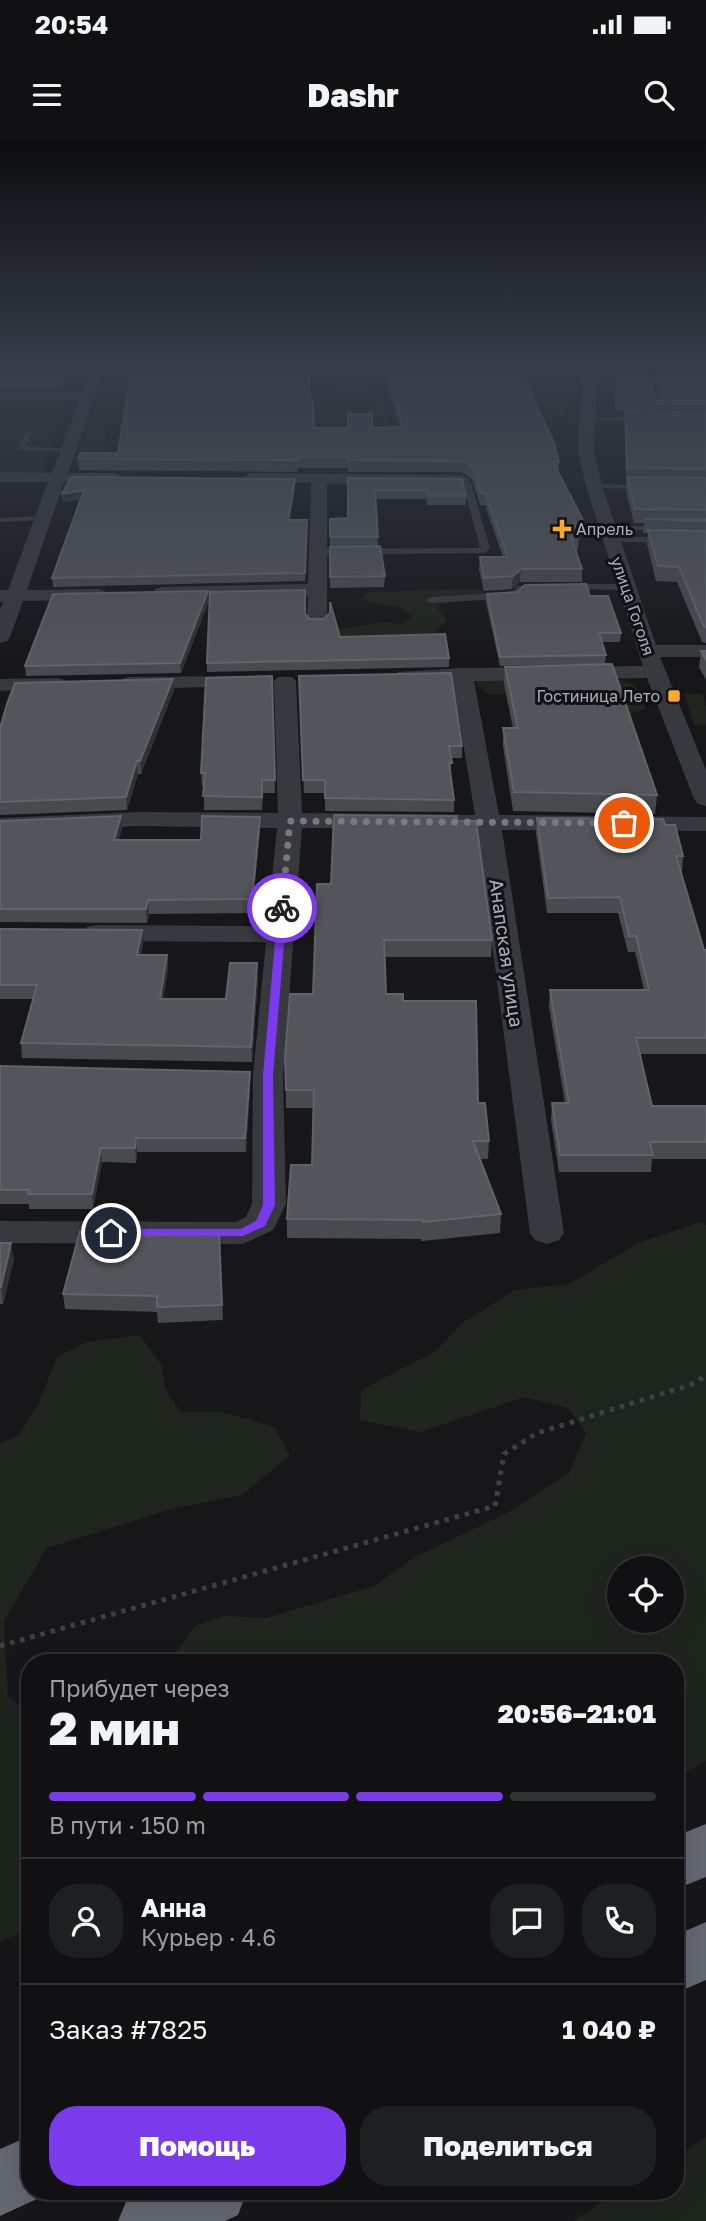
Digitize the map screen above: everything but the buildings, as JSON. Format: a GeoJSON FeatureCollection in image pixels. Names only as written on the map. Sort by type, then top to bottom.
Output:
{"type":"FeatureCollection","features":[{"type":"Feature","properties":{"kind":"highway"},"geometry":{"type":"LineString","coordinates":[[684,1860],[706,1849]]}},
{"type":"Feature","properties":{"kind":"highway"},"geometry":{"type":"LineString","coordinates":[[684,1961],[706,1950]]}},
{"type":"Feature","properties":{"kind":"highway"},"geometry":{"type":"LineString","coordinates":[[0,2183],[21,2173]]}},
{"type":"Feature","properties":{"kind":"highway"},"geometry":{"type":"LineString","coordinates":[[152,2221],[195,2200]]}},
{"type":"Feature","properties":{"kind":"street"},"geometry":{"type":"LineString","coordinates":[[0,637],[7,596],[43,518],[65,462]]}},
{"type":"Feature","properties":{"kind":"street","name":"улица Гоголя"},"geometry":{"type":"LineString","coordinates":[[589,462],[652,662],[704,789]]}},
{"type":"Feature","properties":{"kind":"street"},"geometry":{"type":"LineString","coordinates":[[0,477],[128,478]]}},
{"type":"Feature","properties":{"kind":"street"},"geometry":{"type":"LineString","coordinates":[[237,478],[461,480]]}},
{"type":"Feature","properties":{"kind":"street"},"geometry":{"type":"LineString","coordinates":[[317,621],[319,479]]}},
{"type":"Feature","properties":{"kind":"street"},"geometry":{"type":"LineString","coordinates":[[141,594],[317,590]]}},
{"type":"Feature","properties":{"kind":"street"},"geometry":{"type":"LineString","coordinates":[[7,596],[116,595]]}},
{"type":"Feature","properties":{"kind":"street"},"geometry":{"type":"LineString","coordinates":[[380,677],[652,662],[706,651]]}},
{"type":"Feature","properties":{"kind":"street","name":"Анапская улица"},"geometry":{"type":"LineString","coordinates":[[462,674],[488,821],[547,1233]]}},
{"type":"Feature","properties":{"kind":"street"},"geometry":{"type":"LineString","coordinates":[[110,683],[312,680]]}},
{"type":"Feature","properties":{"kind":"street"},"geometry":{"type":"LineString","coordinates":[[0,1232],[243,1233],[261,1223],[269,1205],[255,1074],[280,934],[290,821],[285,681]]}},
{"type":"Feature","properties":{"kind":"street"},"geometry":{"type":"LineString","coordinates":[[0,685],[83,684]]}},
{"type":"Feature","properties":{"kind":"street"},"geometry":{"type":"LineString","coordinates":[[0,825],[140,819],[706,824]]}},
{"type":"Feature","properties":{"kind":"street"},"geometry":{"type":"LineString","coordinates":[[69,933],[280,934]]}},
{"type":"Feature","properties":{"kind":"lane"},"geometry":{"type":"LineString","coordinates":[[317,552],[482,551],[486,548],[467,483],[461,480]]}},
{"type":"Feature","properties":{"kind":"lane"},"geometry":{"type":"LineString","coordinates":[[594,486],[664,487]]}},
{"type":"Feature","properties":{"kind":"lane"},"geometry":{"type":"LineString","coordinates":[[0,520],[43,518]]}},
{"type":"Feature","properties":{"kind":"lane"},"geometry":{"type":"LineString","coordinates":[[609,533],[706,528]]}},
{"type":"Feature","properties":{"kind":"lane"},"geometry":{"type":"LineString","coordinates":[[609,533],[706,540]]}},
{"type":"Feature","properties":{"kind":"lane"},"geometry":{"type":"LineString","coordinates":[[431,600],[516,595],[520,588],[626,587]]}},
{"type":"Feature","properties":{"kind":"path"},"geometry":{"type":"LineString","coordinates":[[0,1646],[495,1506],[504,1454],[537,1433],[690,1385],[706,1376]]}},
{"type":"Feature","properties":{"kind":"shaded area"},"geometry":{"type":"Polygon","coordinates":[[[0,462],[45,462],[41,473],[0,473],[0,462]]]}},
{"type":"Feature","properties":{"kind":"shaded area"},"geometry":{"type":"Polygon","coordinates":[[[74,462],[133,462],[131,463],[74,462]]]}},
{"type":"Feature","properties":{"kind":"shaded area"},"geometry":{"type":"Polygon","coordinates":[[[478,589],[496,595],[492,601],[467,600],[441,604],[437,608],[447,620],[434,633],[372,638],[323,636],[323,632],[384,622],[402,624],[412,617],[404,609],[360,599],[369,592],[478,589]]]}},
{"type":"Feature","properties":{"kind":"shaded area"},"geometry":{"type":"Polygon","coordinates":[[[598,676],[622,680],[636,687],[644,699],[645,708],[620,715],[593,710],[554,697],[487,694],[476,683],[479,679],[598,676]]]}},
{"type":"Feature","properties":{"kind":"shaded area"},"geometry":{"type":"Polygon","coordinates":[[[684,694],[702,694],[706,706],[706,725],[694,725],[684,694]]]}},
{"type":"Feature","properties":{"kind":"shaded area"},"geometry":{"type":"Polygon","coordinates":[[[700,1222],[706,1225],[706,1761],[684,1773],[684,1654],[174,1654],[195,1626],[224,1616],[266,1618],[374,1586],[415,1557],[507,1513],[569,1473],[586,1433],[568,1408],[524,1397],[421,1432],[360,1420],[361,1390],[436,1351],[462,1323],[515,1290],[569,1284],[638,1243],[700,1222]]]}},
{"type":"Feature","properties":{"kind":"shaded area"},"geometry":{"type":"Polygon","coordinates":[[[140,1335],[162,1366],[165,1388],[181,1412],[223,1412],[275,1427],[290,1456],[242,1495],[175,1508],[47,1548],[4,1621],[8,1696],[21,1706],[21,1933],[0,1941],[0,1443],[18,1436],[39,1402],[57,1357],[87,1342],[140,1335]]]}},
{"type":"Feature","properties":{"kind":"shaded area"},"geometry":{"type":"Polygon","coordinates":[[[706,2137],[706,2221],[573,2221],[606,2200],[684,2200],[684,2152],[706,2137]]]}},
{"type":"Feature","properties":{"kind":"way so far"},"geometry":{"type":"LineString","coordinates":[[282,908],[290,821],[624,823]]}},
{"type":"Feature","properties":{"kind":"place","name":"Апрель"},"geometry":{"type":"Point","coordinates":[562,529]}},
{"type":"Feature","properties":{"kind":"place","name":"Гостиница Лето"},"geometry":{"type":"Point","coordinates":[674,696]}},
{"type":"Feature","properties":{"kind":"route"},"geometry":{"type":"LineString","coordinates":[[111,1233],[243,1233],[261,1223],[269,1205],[268,1075],[282,908]]}}]}
